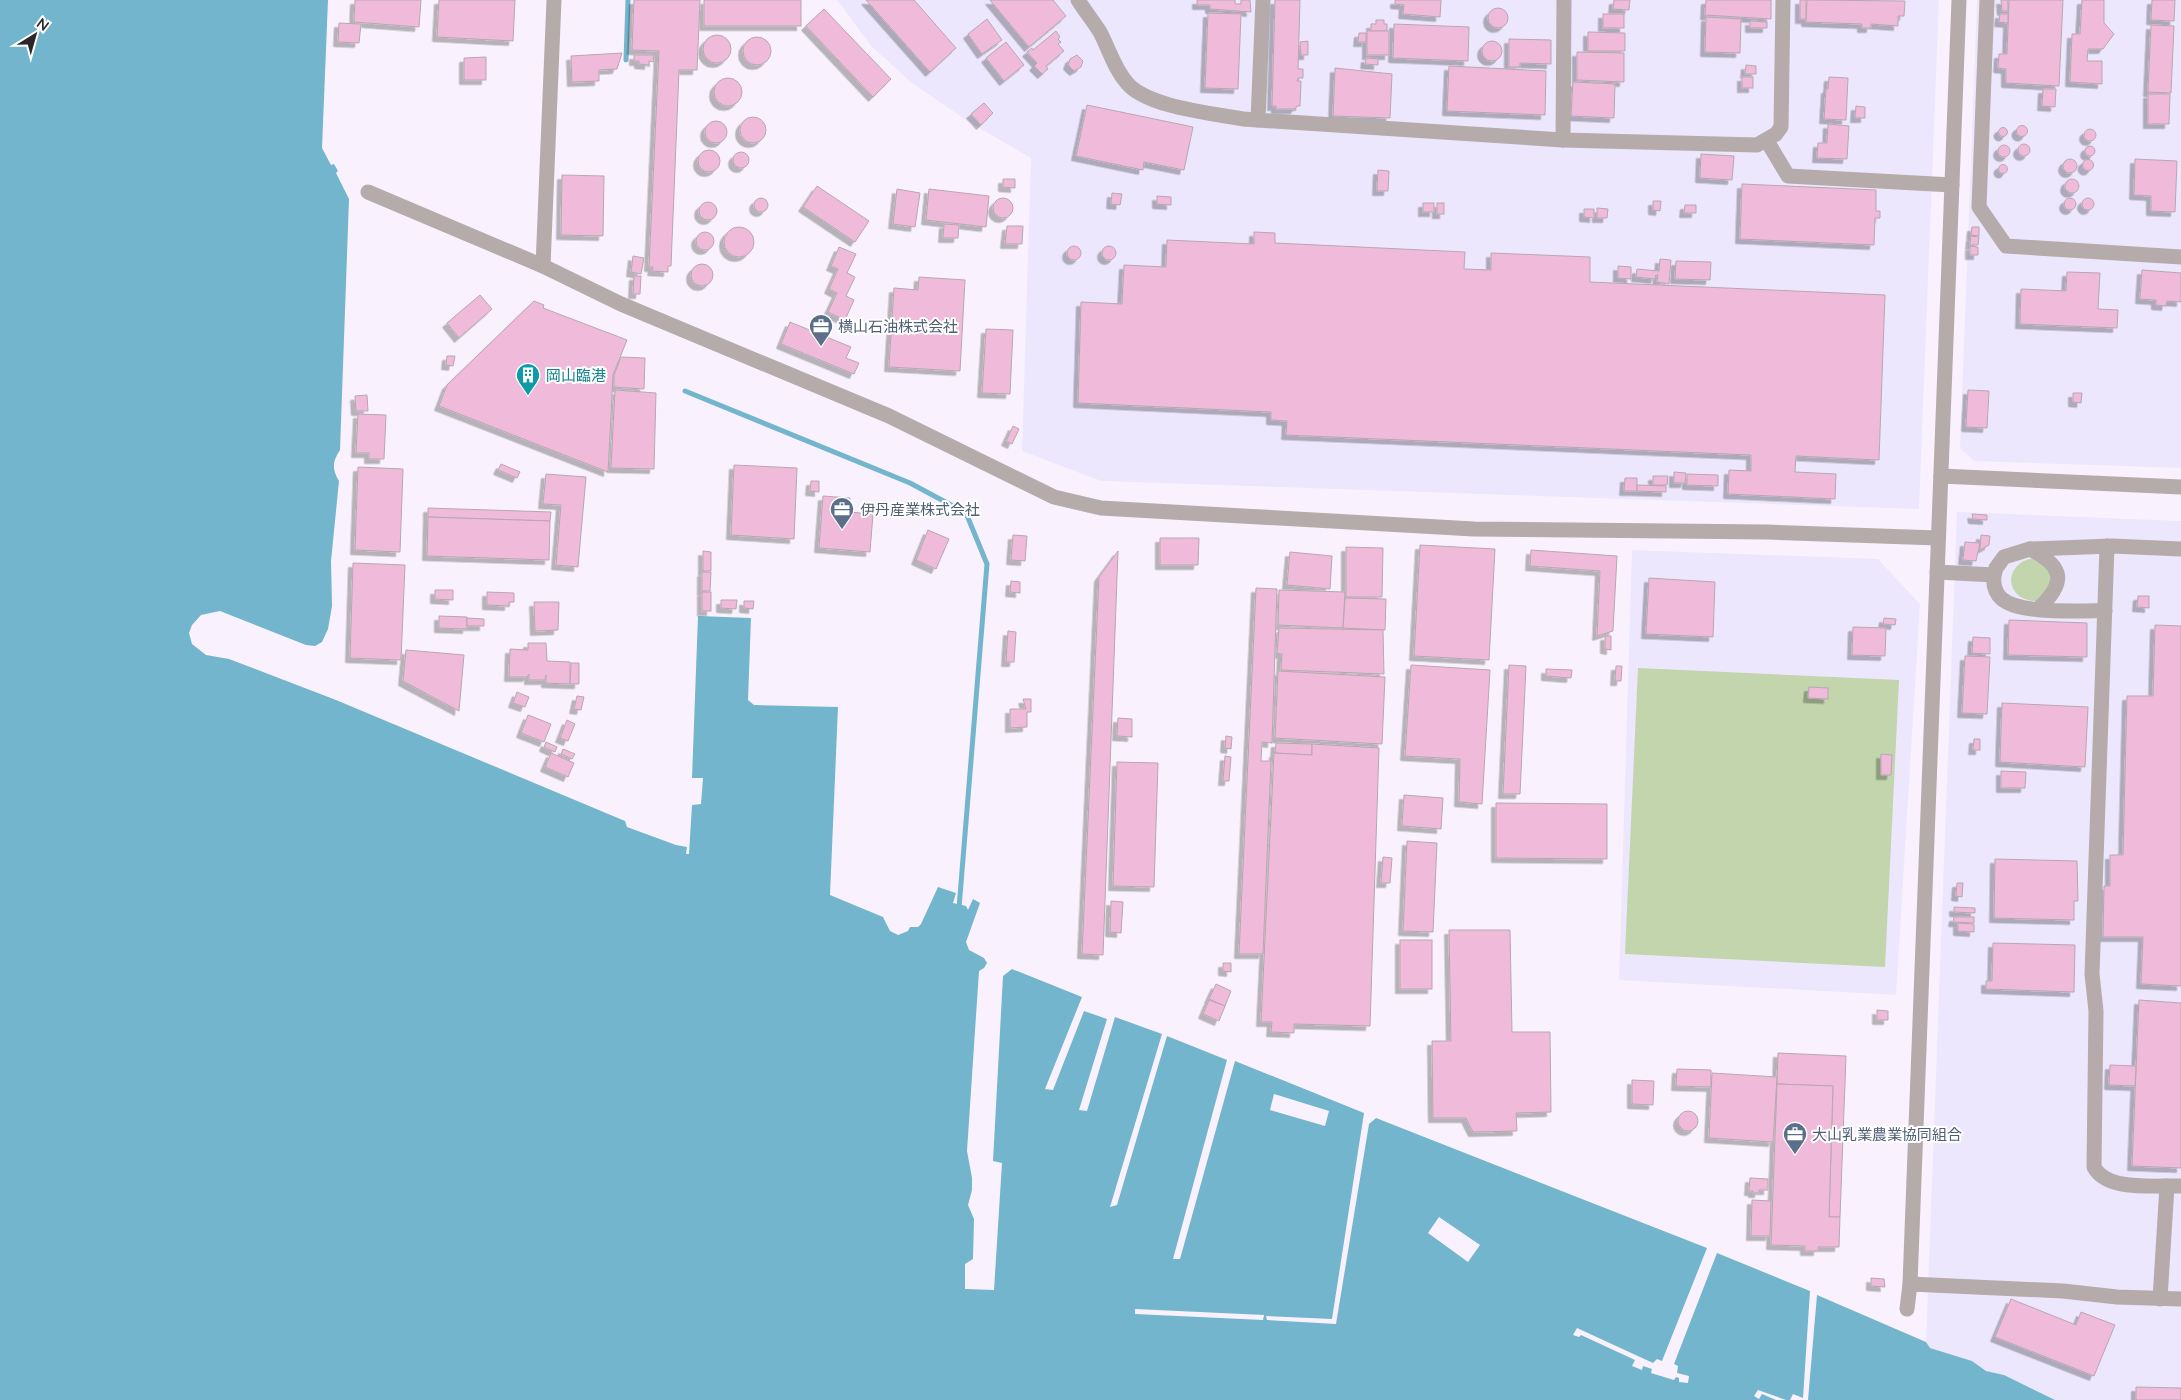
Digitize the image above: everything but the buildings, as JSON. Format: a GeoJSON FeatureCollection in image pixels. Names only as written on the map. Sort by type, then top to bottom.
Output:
{"type":"FeatureCollection","features":[{"type":"Feature","properties":{"kind":"street"},"geometry":{"type":"LineString","coordinates":[[543,266],[554,0]]}},
{"type":"Feature","properties":{"kind":"street"},"geometry":{"type":"LineString","coordinates":[[1078,0],[1099,31],[1118,70],[1127,83],[1138,93],[1152,100],[1243,119],[1563,140],[1757,145],[1767,141],[1781,127],[1783,0]]}},
{"type":"Feature","properties":{"kind":"street"},"geometry":{"type":"LineString","coordinates":[[1258,120],[1263,0]]}},
{"type":"Feature","properties":{"kind":"street"},"geometry":{"type":"LineString","coordinates":[[1563,140],[1564,0]]}},
{"type":"Feature","properties":{"kind":"street"},"geometry":{"type":"LineString","coordinates":[[1906,1309],[1910,1284],[1959,0]]}},
{"type":"Feature","properties":{"kind":"street"},"geometry":{"type":"LineString","coordinates":[[1987,0],[1979,207],[2006,246],[2181,256]]}},
{"type":"Feature","properties":{"kind":"street"},"geometry":{"type":"LineString","coordinates":[[1767,141],[1788,176],[1952,185]]}},
{"type":"Feature","properties":{"kind":"street"},"geometry":{"type":"LineString","coordinates":[[368,192],[543,266],[621,304],[889,416],[1054,497],[1101,508],[1474,529],[1767,532],[1938,538]]}},
{"type":"Feature","properties":{"kind":"street"},"geometry":{"type":"LineString","coordinates":[[1941,476],[2181,487]]}},
{"type":"Feature","properties":{"kind":"street"},"geometry":{"type":"LineString","coordinates":[[2107,546],[2092,974],[2096,1011],[2094,1168],[2098,1175],[2105,1180],[2117,1184],[2174,1186],[2160,1299]]}},
{"type":"Feature","properties":{"kind":"street"},"geometry":{"type":"LineString","coordinates":[[2105,611],[2038,609],[2014,605],[2002,599],[1996,589],[1994,575],[1996,568],[2004,557],[2030,549],[2107,546],[2181,549]]}},
{"type":"Feature","properties":{"kind":"street"},"geometry":{"type":"LineString","coordinates":[[2030,549],[2050,560],[2056,567],[2058,576],[2055,592],[2038,609]]}},
{"type":"Feature","properties":{"kind":"street"},"geometry":{"type":"LineString","coordinates":[[1937,572],[1994,575]]}},
{"type":"Feature","properties":{"kind":"street"},"geometry":{"type":"LineString","coordinates":[[1910,1284],[2063,1291],[2117,1297],[2181,1299]]}},
{"type":"Feature","properties":{"kind":"shaded area"},"geometry":{"type":"Polygon","coordinates":[[[837,0],[1939,0],[1919,509],[1101,481],[1022,451],[1031,158],[969,122],[912,83],[872,47],[837,0]]]}},
{"type":"Feature","properties":{"kind":"shaded area"},"geometry":{"type":"Polygon","coordinates":[[[1977,0],[2181,0],[2181,468],[1974,461],[1960,448],[1977,0]]]}},
{"type":"Feature","properties":{"kind":"shaded area"},"geometry":{"type":"Polygon","coordinates":[[[1957,512],[2181,521],[2181,1400],[2055,1400],[2004,1375],[1986,1371],[1972,1361],[1929,1348],[1926,1342],[1957,512]]]}},
{"type":"Feature","properties":{"kind":"shaded area"},"geometry":{"type":"Polygon","coordinates":[[[1632,550],[1878,559],[1920,604],[1896,995],[1619,980],[1632,550]]]}},
{"type":"Feature","properties":{"kind":"green space"},"geometry":{"type":"Polygon","coordinates":[[[2033,558],[2040,559],[2055,581],[2036,601],[2018,595],[2013,589],[2011,582],[2012,574],[2016,567],[2033,558]]]}},
{"type":"Feature","properties":{"kind":"green space"},"geometry":{"type":"Polygon","coordinates":[[[1638,668],[1899,680],[1885,967],[1625,954],[1638,668]]]}},
{"type":"Feature","properties":{"kind":"water"},"geometry":{"type":"Polygon","coordinates":[[[0,0],[328,0],[322,148],[331,165],[334,164],[338,171],[336,173],[349,199],[340,450],[335,458],[334,466],[339,481],[331,561],[332,606],[328,629],[322,642],[315,646],[306,645],[220,611],[201,615],[192,625],[189,633],[192,644],[206,655],[229,659],[336,700],[625,821],[627,827],[676,845],[687,847],[686,854],[689,854],[692,805],[701,804],[703,778],[692,778],[698,616],[751,618],[748,700],[754,705],[838,707],[830,895],[883,917],[890,931],[898,935],[908,931],[910,927],[918,927],[921,924],[938,887],[956,893],[953,903],[966,906],[968,910],[973,899],[980,903],[966,942],[969,950],[984,958],[987,963],[979,971],[967,1151],[972,1178],[972,1190],[968,1205],[974,1219],[973,1259],[965,1264],[965,1289],[994,1290],[1002,1163],[993,1161],[1003,976],[1012,969],[1082,997],[1045,1089],[1053,1090],[1084,1011],[1107,1019],[1079,1110],[1087,1111],[1115,1017],[1162,1034],[1110,1207],[1117,1205],[1167,1036],[1227,1060],[1173,1259],[1180,1259],[1235,1061],[1364,1113],[1332,1319],[1266,1316],[1267,1320],[1336,1324],[1369,1124],[1376,1118],[1707,1248],[1662,1361],[1657,1359],[1653,1363],[1577,1328],[1573,1335],[1579,1337],[1581,1335],[1635,1360],[1632,1366],[1642,1370],[1643,1366],[1652,1369],[1651,1373],[1674,1380],[1676,1377],[1679,1378],[1679,1382],[1688,1383],[1689,1376],[1677,1373],[1678,1366],[1674,1364],[1717,1253],[1810,1291],[1803,1398],[1793,1394],[1790,1400],[1758,1390],[1754,1396],[1759,1399],[1762,1394],[1776,1400],[0,1400],[0,0]],[[1274,1094],[1270,1110],[1325,1126],[1329,1111],[1274,1094]],[[1439,1217],[1428,1233],[1468,1262],[1480,1245],[1439,1217]],[[1135,1309],[1135,1314],[1263,1320],[1264,1315],[1135,1309]]]}},
{"type":"Feature","properties":{"kind":"water"},"geometry":{"type":"Polygon","coordinates":[[[1817,1295],[1926,1342],[1930,1348],[1972,1361],[1986,1371],[2004,1375],[2055,1400],[1808,1400],[1817,1295]]]}},
{"type":"Feature","properties":{"kind":"waterway"},"geometry":{"type":"LineString","coordinates":[[626,60],[628,0]]}},
{"type":"Feature","properties":{"kind":"waterway"},"geometry":{"type":"LineString","coordinates":[[685,391],[910,483],[966,513],[987,564],[959,908]]}},
{"type":"Feature","properties":{"kind":"place","name":"横山石油株式会社"},"geometry":{"type":"Point","coordinates":[821,347]}},
{"type":"Feature","properties":{"kind":"place","name":"岡山臨港"},"geometry":{"type":"Point","coordinates":[528,396]}},
{"type":"Feature","properties":{"kind":"place","name":"伊丹産業株式会社"},"geometry":{"type":"Point","coordinates":[842,530]}},
{"type":"Feature","properties":{"kind":"place","name":"大山乳業農業協同組合"},"geometry":{"type":"Point","coordinates":[1795,1155]}}]}
